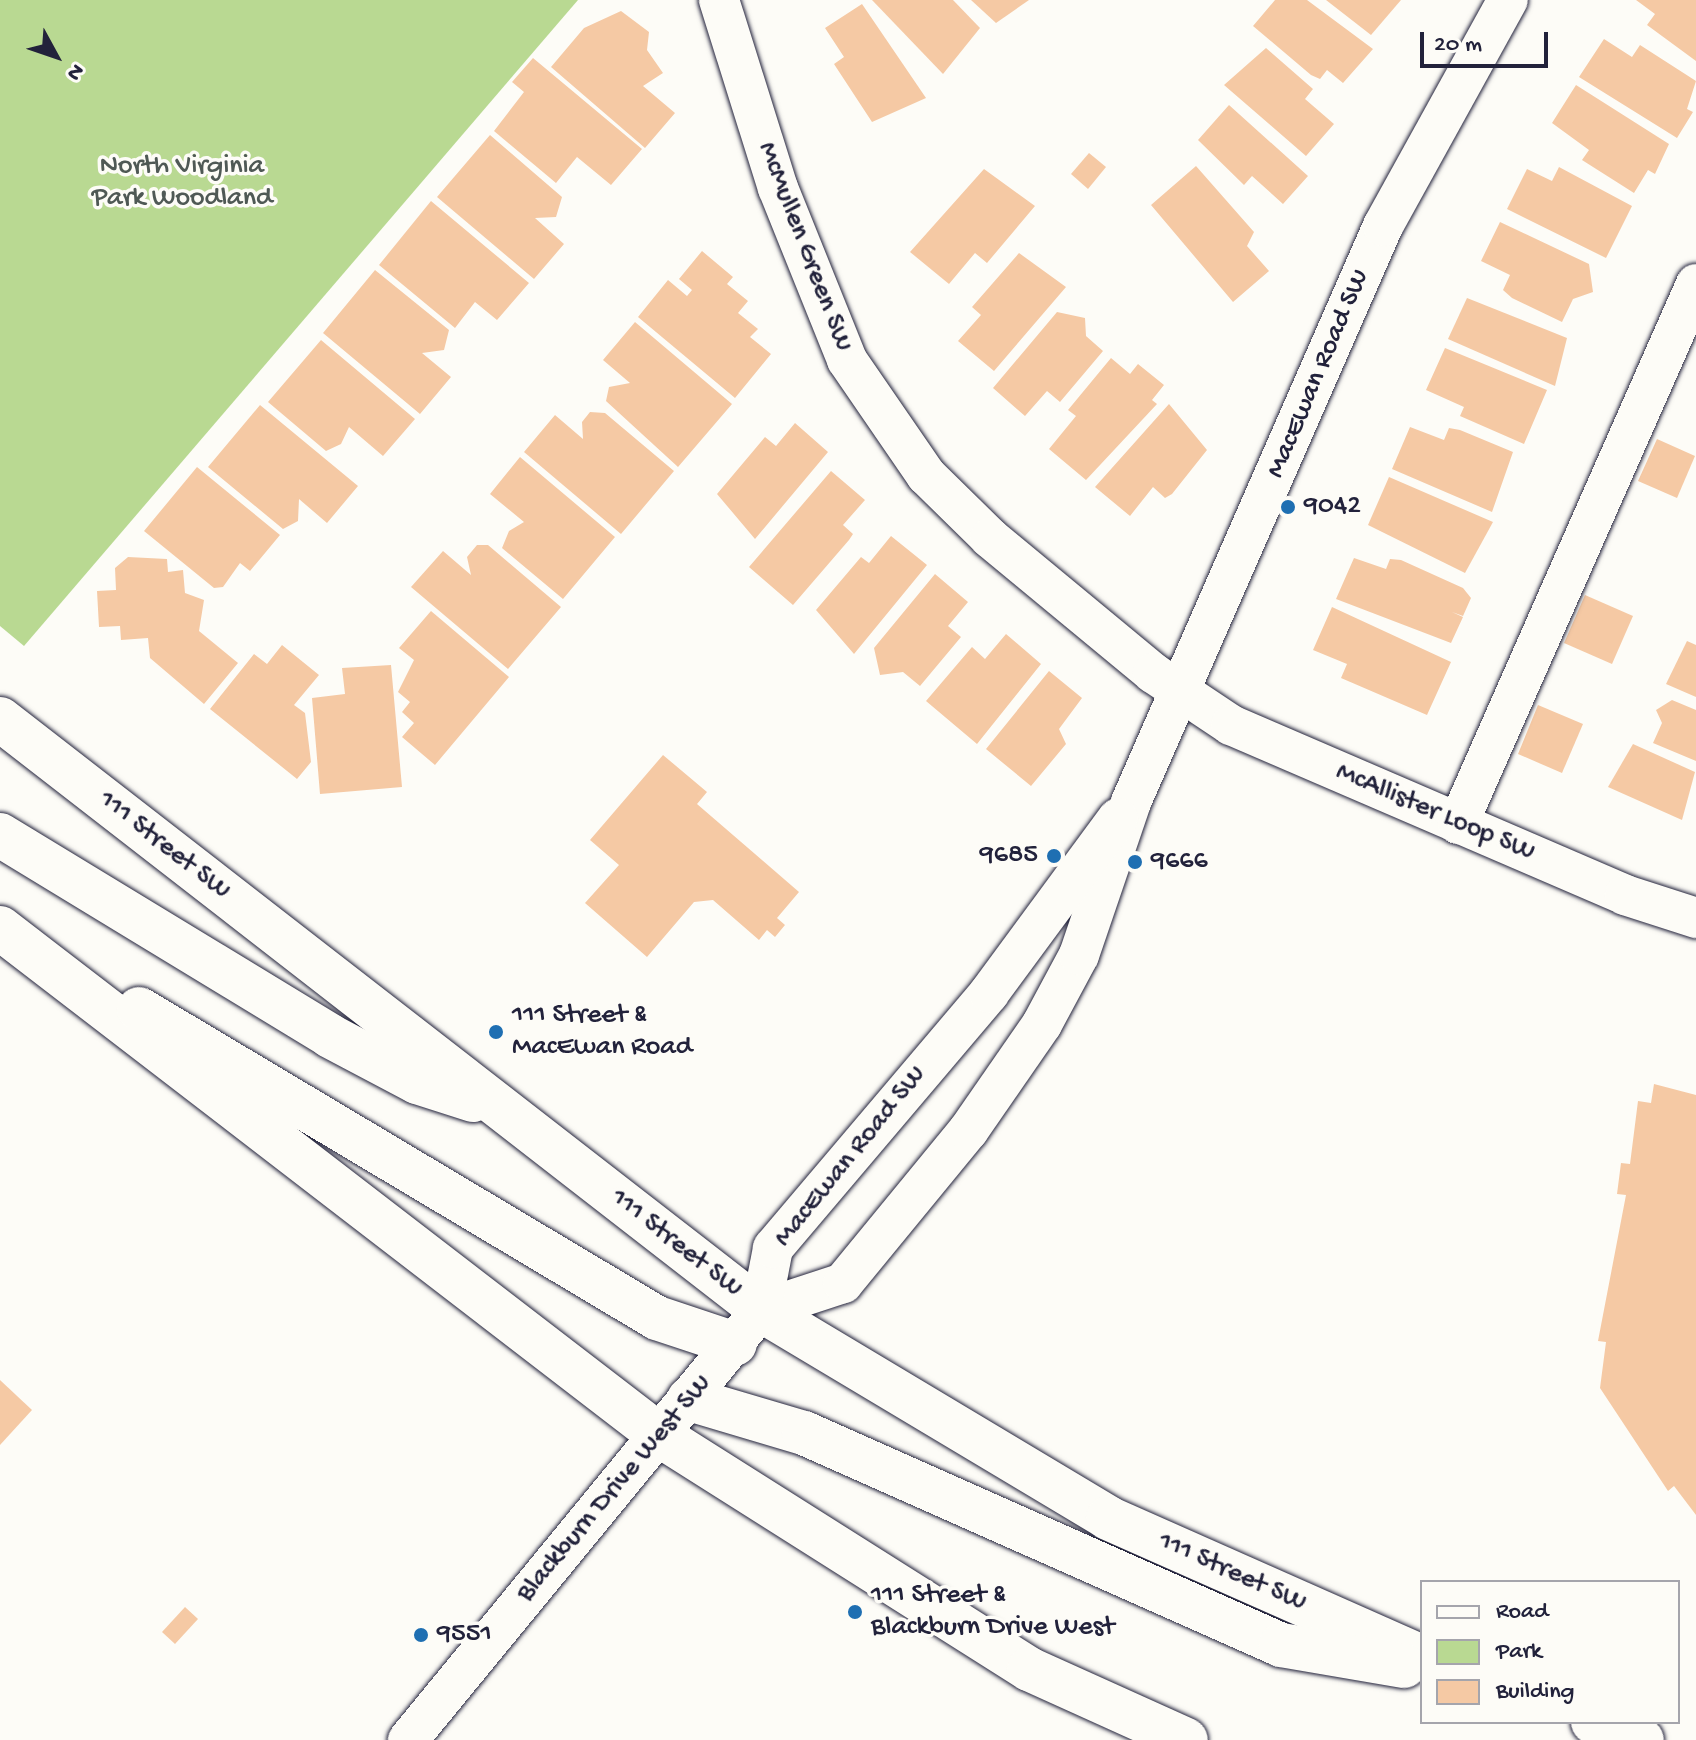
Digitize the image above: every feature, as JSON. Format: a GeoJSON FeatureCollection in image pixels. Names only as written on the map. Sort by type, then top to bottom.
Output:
{"type":"FeatureCollection","features":[{"type":"Feature","properties":{"kind":"main road","name":"111 Street SW"},"geometry":{"type":"LineString","coordinates":[[6,736],[506,1111],[748,1327],[1108,1518],[1420,1656]]}},
{"type":"Feature","properties":{"kind":"main road"},"geometry":{"type":"LineString","coordinates":[[0,835],[330,1036],[417,1082],[506,1111]]}},
{"type":"Feature","properties":{"kind":"main road"},"geometry":{"type":"LineString","coordinates":[[0,928],[659,1435],[1029,1669],[1186,1740]]}},
{"type":"Feature","properties":{"kind":"main road"},"geometry":{"type":"LineString","coordinates":[[37,956],[179,1029],[657,1318],[748,1327]]}},
{"type":"Feature","properties":{"kind":"main road"},"geometry":{"type":"LineString","coordinates":[[689,1399],[804,1433],[1281,1645],[1420,1669]]}},
{"type":"Feature","properties":{"kind":"main road"},"geometry":{"type":"LineString","coordinates":[[1598,1724],[1642,1740]]}},
{"type":"Feature","properties":{"kind":"street","name":"McMullen Green SW"},"geometry":{"type":"LineString","coordinates":[[719,0],[810,275],[847,360],[895,437],[990,538],[1181,694]]}},
{"type":"Feature","properties":{"kind":"street","name":"MacEwan Road SW"},"geometry":{"type":"LineString","coordinates":[[748,1327],[843,1283],[968,1131],[1042,1024],[1079,955],[1131,802],[1181,694],[1383,226],[1508,0]]}},
{"type":"Feature","properties":{"kind":"street"},"geometry":{"type":"LineString","coordinates":[[1458,824],[1696,284]]}},
{"type":"Feature","properties":{"kind":"street","name":"McAllister Loop SW"},"geometry":{"type":"LineString","coordinates":[[1181,694],[1231,725],[1458,824],[1696,918]]}},
{"type":"Feature","properties":{"kind":"street","name":"MacEwan Road SW"},"geometry":{"type":"LineString","coordinates":[[748,1327],[773,1248],[989,993],[1131,802]]}},
{"type":"Feature","properties":{"kind":"street","name":"Blackburn Drive West SW"},"geometry":{"type":"LineString","coordinates":[[408,1740],[748,1327]]}},
{"type":"Feature","properties":{"kind":"green space","name":"North Virginia Park Woodland"},"geometry":{"type":"Polygon","coordinates":[[[0,0],[578,0],[24,646],[0,626],[0,0]]]}},
{"type":"Feature","properties":{"kind":"building"},"geometry":{"type":"Polygon","coordinates":[[[872,0],[953,0],[980,28],[943,74],[872,0]]]}},
{"type":"Feature","properties":{"kind":"building"},"geometry":{"type":"Polygon","coordinates":[[[971,0],[1029,0],[996,23],[971,0]]]}},
{"type":"Feature","properties":{"kind":"building"},"geometry":{"type":"Polygon","coordinates":[[[1275,0],[1307,0],[1373,49],[1343,83],[1327,70],[1320,79],[1311,75],[1253,26],[1275,0]]]}},
{"type":"Feature","properties":{"kind":"building"},"geometry":{"type":"Polygon","coordinates":[[[1326,0],[1401,0],[1371,35],[1326,0]]]}},
{"type":"Feature","properties":{"kind":"building"},"geometry":{"type":"Polygon","coordinates":[[[1636,0],[1696,0],[1696,61],[1647,25],[1655,14],[1636,0]]]}},
{"type":"Feature","properties":{"kind":"building"},"geometry":{"type":"Polygon","coordinates":[[[862,4],[926,98],[872,122],[834,64],[844,57],[825,28],[862,4]]]}},
{"type":"Feature","properties":{"kind":"building"},"geometry":{"type":"Polygon","coordinates":[[[621,11],[649,32],[647,50],[663,73],[643,86],[675,113],[645,148],[551,67],[584,28],[621,11]]]}},
{"type":"Feature","properties":{"kind":"building"},"geometry":{"type":"Polygon","coordinates":[[[1604,39],[1632,57],[1640,45],[1696,81],[1687,109],[1693,112],[1677,138],[1579,77],[1604,39]]]}},
{"type":"Feature","properties":{"kind":"building"},"geometry":{"type":"Polygon","coordinates":[[[1266,48],[1313,89],[1305,99],[1334,124],[1306,156],[1224,85],[1266,48]]]}},
{"type":"Feature","properties":{"kind":"building"},"geometry":{"type":"Polygon","coordinates":[[[533,58],[642,149],[611,185],[577,157],[556,183],[494,131],[524,92],[512,82],[533,58]]]}},
{"type":"Feature","properties":{"kind":"building"},"geometry":{"type":"Polygon","coordinates":[[[1576,85],[1669,144],[1655,174],[1648,170],[1634,193],[1582,160],[1589,150],[1552,123],[1576,85]]]}},
{"type":"Feature","properties":{"kind":"building"},"geometry":{"type":"Polygon","coordinates":[[[1229,105],[1308,176],[1283,204],[1252,176],[1244,185],[1198,140],[1229,105]]]}},
{"type":"Feature","properties":{"kind":"building"},"geometry":{"type":"Polygon","coordinates":[[[490,135],[562,197],[556,217],[535,218],[564,244],[534,279],[437,197],[490,135]]]}},
{"type":"Feature","properties":{"kind":"building"},"geometry":{"type":"Polygon","coordinates":[[[1089,153],[1106,167],[1088,189],[1071,174],[1089,153]]]}},
{"type":"Feature","properties":{"kind":"building"},"geometry":{"type":"Polygon","coordinates":[[[1196,166],[1254,232],[1247,246],[1269,271],[1233,302],[1151,205],[1196,166]]]}},
{"type":"Feature","properties":{"kind":"building"},"geometry":{"type":"Polygon","coordinates":[[[1559,167],[1632,206],[1606,258],[1507,209],[1527,169],[1552,181],[1559,167]]]}},
{"type":"Feature","properties":{"kind":"building"},"geometry":{"type":"Polygon","coordinates":[[[984,169],[1035,206],[987,263],[975,253],[949,284],[910,252],[984,169]]]}},
{"type":"Feature","properties":{"kind":"building"},"geometry":{"type":"Polygon","coordinates":[[[431,201],[529,283],[497,320],[475,302],[455,328],[379,265],[431,201]]]}},
{"type":"Feature","properties":{"kind":"building"},"geometry":{"type":"Polygon","coordinates":[[[1500,222],[1589,264],[1593,292],[1573,299],[1562,322],[1512,298],[1503,290],[1510,275],[1481,261],[1500,222]]]}},
{"type":"Feature","properties":{"kind":"building"},"geometry":{"type":"Polygon","coordinates":[[[702,251],[733,277],[727,284],[748,301],[738,313],[758,329],[750,337],[771,354],[735,398],[638,317],[668,280],[687,296],[692,290],[679,279],[702,251]]]}},
{"type":"Feature","properties":{"kind":"building"},"geometry":{"type":"Polygon","coordinates":[[[1019,253],[1066,287],[994,371],[958,341],[981,315],[972,307],[1019,253]]]}},
{"type":"Feature","properties":{"kind":"building"},"geometry":{"type":"Polygon","coordinates":[[[375,270],[449,330],[444,350],[422,353],[451,377],[420,414],[323,333],[375,270]]]}},
{"type":"Feature","properties":{"kind":"building"},"geometry":{"type":"Polygon","coordinates":[[[1467,298],[1567,338],[1555,386],[1448,339],[1467,298]]]}},
{"type":"Feature","properties":{"kind":"building"},"geometry":{"type":"Polygon","coordinates":[[[1057,312],[1085,318],[1086,336],[1103,351],[1060,402],[1047,391],[1025,416],[993,388],[1057,312]]]}},
{"type":"Feature","properties":{"kind":"building"},"geometry":{"type":"Polygon","coordinates":[[[635,322],[732,404],[678,467],[606,401],[609,387],[630,383],[603,360],[635,322]]]}},
{"type":"Feature","properties":{"kind":"building"},"geometry":{"type":"Polygon","coordinates":[[[321,340],[415,419],[383,456],[349,427],[341,444],[326,451],[268,402],[321,340]]]}},
{"type":"Feature","properties":{"kind":"building"},"geometry":{"type":"Polygon","coordinates":[[[1445,348],[1547,390],[1524,444],[1460,416],[1464,407],[1426,390],[1445,348]]]}},
{"type":"Feature","properties":{"kind":"building"},"geometry":{"type":"Polygon","coordinates":[[[1111,358],[1130,374],[1138,364],[1164,385],[1152,400],[1157,404],[1086,480],[1049,449],[1076,416],[1068,410],[1111,358]]]}},
{"type":"Feature","properties":{"kind":"building"},"geometry":{"type":"Polygon","coordinates":[[[1169,404],[1207,450],[1172,494],[1165,498],[1153,487],[1130,516],[1095,487],[1169,404]]]}},
{"type":"Feature","properties":{"kind":"building"},"geometry":{"type":"Polygon","coordinates":[[[260,405],[358,486],[327,523],[299,499],[298,521],[283,529],[208,467],[260,405]]]}},
{"type":"Feature","properties":{"kind":"building"},"geometry":{"type":"Polygon","coordinates":[[[590,412],[605,413],[674,471],[621,534],[524,452],[555,415],[583,439],[582,422],[590,412]]]}},
{"type":"Feature","properties":{"kind":"building"},"geometry":{"type":"Polygon","coordinates":[[[795,423],[828,452],[755,539],[717,494],[765,437],[776,446],[795,423]]]}},
{"type":"Feature","properties":{"kind":"building"},"geometry":{"type":"Polygon","coordinates":[[[1410,427],[1444,440],[1449,428],[1460,430],[1513,452],[1492,512],[1392,469],[1410,427]]]}},
{"type":"Feature","properties":{"kind":"building"},"geometry":{"type":"Polygon","coordinates":[[[1657,439],[1695,456],[1677,498],[1638,481],[1657,439]]]}},
{"type":"Feature","properties":{"kind":"building"},"geometry":{"type":"Polygon","coordinates":[[[520,457],[615,537],[563,599],[502,548],[509,531],[524,522],[490,494],[520,457]]]}},
{"type":"Feature","properties":{"kind":"building"},"geometry":{"type":"Polygon","coordinates":[[[197,467],[280,535],[250,571],[240,563],[223,587],[214,588],[144,531],[197,467]]]}},
{"type":"Feature","properties":{"kind":"building"},"geometry":{"type":"Polygon","coordinates":[[[831,471],[865,500],[843,525],[853,534],[849,540],[793,605],[749,567],[831,471]]]}},
{"type":"Feature","properties":{"kind":"building"},"geometry":{"type":"Polygon","coordinates":[[[1389,477],[1493,522],[1465,573],[1368,525],[1389,477]]]}},
{"type":"Feature","properties":{"kind":"building"},"geometry":{"type":"Polygon","coordinates":[[[891,536],[927,565],[854,654],[816,610],[861,557],[869,563],[891,536]]]}},
{"type":"Feature","properties":{"kind":"building"},"geometry":{"type":"Polygon","coordinates":[[[477,545],[488,545],[561,607],[508,669],[411,587],[443,551],[471,575],[467,557],[477,545]]]}},
{"type":"Feature","properties":{"kind":"building"},"geometry":{"type":"Polygon","coordinates":[[[128,557],[167,559],[168,572],[183,570],[185,593],[204,600],[199,631],[238,663],[204,704],[150,658],[148,638],[121,640],[120,626],[99,627],[97,591],[116,590],[115,568],[128,557]]]}},
{"type":"Feature","properties":{"kind":"building"},"geometry":{"type":"Polygon","coordinates":[[[1354,558],[1386,569],[1390,559],[1401,560],[1463,588],[1471,598],[1463,616],[1452,612],[1463,617],[1451,643],[1336,599],[1354,558]]]}},
{"type":"Feature","properties":{"kind":"building"},"geometry":{"type":"Polygon","coordinates":[[[935,574],[968,602],[948,626],[961,637],[920,686],[903,672],[880,675],[874,648],[935,574]]]}},
{"type":"Feature","properties":{"kind":"building"},"geometry":{"type":"Polygon","coordinates":[[[1585,595],[1633,616],[1612,664],[1564,643],[1585,595]]]}},
{"type":"Feature","properties":{"kind":"building"},"geometry":{"type":"Polygon","coordinates":[[[1332,607],[1451,662],[1427,715],[1341,678],[1347,664],[1313,650],[1332,607]]]}},
{"type":"Feature","properties":{"kind":"building"},"geometry":{"type":"Polygon","coordinates":[[[431,611],[509,677],[435,765],[402,737],[414,723],[402,712],[410,702],[398,692],[414,660],[399,648],[431,611]]]}},
{"type":"Feature","properties":{"kind":"building"},"geometry":{"type":"Polygon","coordinates":[[[1006,634],[1041,664],[977,744],[926,701],[972,647],[985,659],[1006,634]]]}},
{"type":"Feature","properties":{"kind":"building"},"geometry":{"type":"Polygon","coordinates":[[[1687,641],[1696,645],[1696,697],[1666,684],[1687,641]]]}},
{"type":"Feature","properties":{"kind":"building"},"geometry":{"type":"Polygon","coordinates":[[[282,645],[319,675],[294,705],[305,713],[311,762],[297,779],[210,709],[254,654],[267,664],[282,645]]]}},
{"type":"Feature","properties":{"kind":"building"},"geometry":{"type":"Polygon","coordinates":[[[391,665],[402,787],[320,794],[312,698],[345,694],[342,668],[391,665]]]}},
{"type":"Feature","properties":{"kind":"building"},"geometry":{"type":"Polygon","coordinates":[[[1049,671],[1082,698],[1059,729],[1066,744],[1031,786],[986,749],[1049,671]]]}},
{"type":"Feature","properties":{"kind":"building"},"geometry":{"type":"Polygon","coordinates":[[[1672,700],[1696,710],[1696,761],[1653,743],[1662,723],[1656,710],[1672,700]]]}},
{"type":"Feature","properties":{"kind":"building"},"geometry":{"type":"Polygon","coordinates":[[[1538,705],[1583,724],[1562,773],[1518,754],[1538,705]]]}},
{"type":"Feature","properties":{"kind":"building"},"geometry":{"type":"Polygon","coordinates":[[[1633,744],[1695,772],[1682,820],[1608,787],[1633,744]]]}},
{"type":"Feature","properties":{"kind":"building"},"geometry":{"type":"Polygon","coordinates":[[[663,755],[707,792],[697,804],[799,892],[777,918],[785,925],[775,937],[767,930],[759,940],[713,900],[694,902],[647,957],[585,903],[619,865],[590,840],[663,755]]]}},
{"type":"Feature","properties":{"kind":"building"},"geometry":{"type":"Polygon","coordinates":[[[1654,1084],[1696,1095],[1696,1515],[1674,1486],[1668,1491],[1600,1388],[1606,1342],[1598,1341],[1626,1195],[1617,1194],[1621,1163],[1630,1164],[1638,1101],[1651,1103],[1654,1084]]]}},
{"type":"Feature","properties":{"kind":"building"},"geometry":{"type":"Polygon","coordinates":[[[0,1380],[32,1410],[0,1445],[0,1380]]]}},
{"type":"Feature","properties":{"kind":"building"},"geometry":{"type":"Polygon","coordinates":[[[185,1607],[198,1619],[175,1644],[162,1632],[185,1607]]]}},
{"type":"Feature","properties":{"kind":"place","name":"9042"},"geometry":{"type":"Point","coordinates":[1288,507]}},
{"type":"Feature","properties":{"kind":"place","name":"9685"},"geometry":{"type":"Point","coordinates":[1054,856]}},
{"type":"Feature","properties":{"kind":"place","name":"9666"},"geometry":{"type":"Point","coordinates":[1135,862]}},
{"type":"Feature","properties":{"kind":"place","name":"111 Street & MacEwan Road"},"geometry":{"type":"Point","coordinates":[496,1032]}},
{"type":"Feature","properties":{"kind":"place","name":"111 Street & Blackburn Drive West"},"geometry":{"type":"Point","coordinates":[855,1612]}},
{"type":"Feature","properties":{"kind":"place","name":"9551"},"geometry":{"type":"Point","coordinates":[421,1635]}}]}
